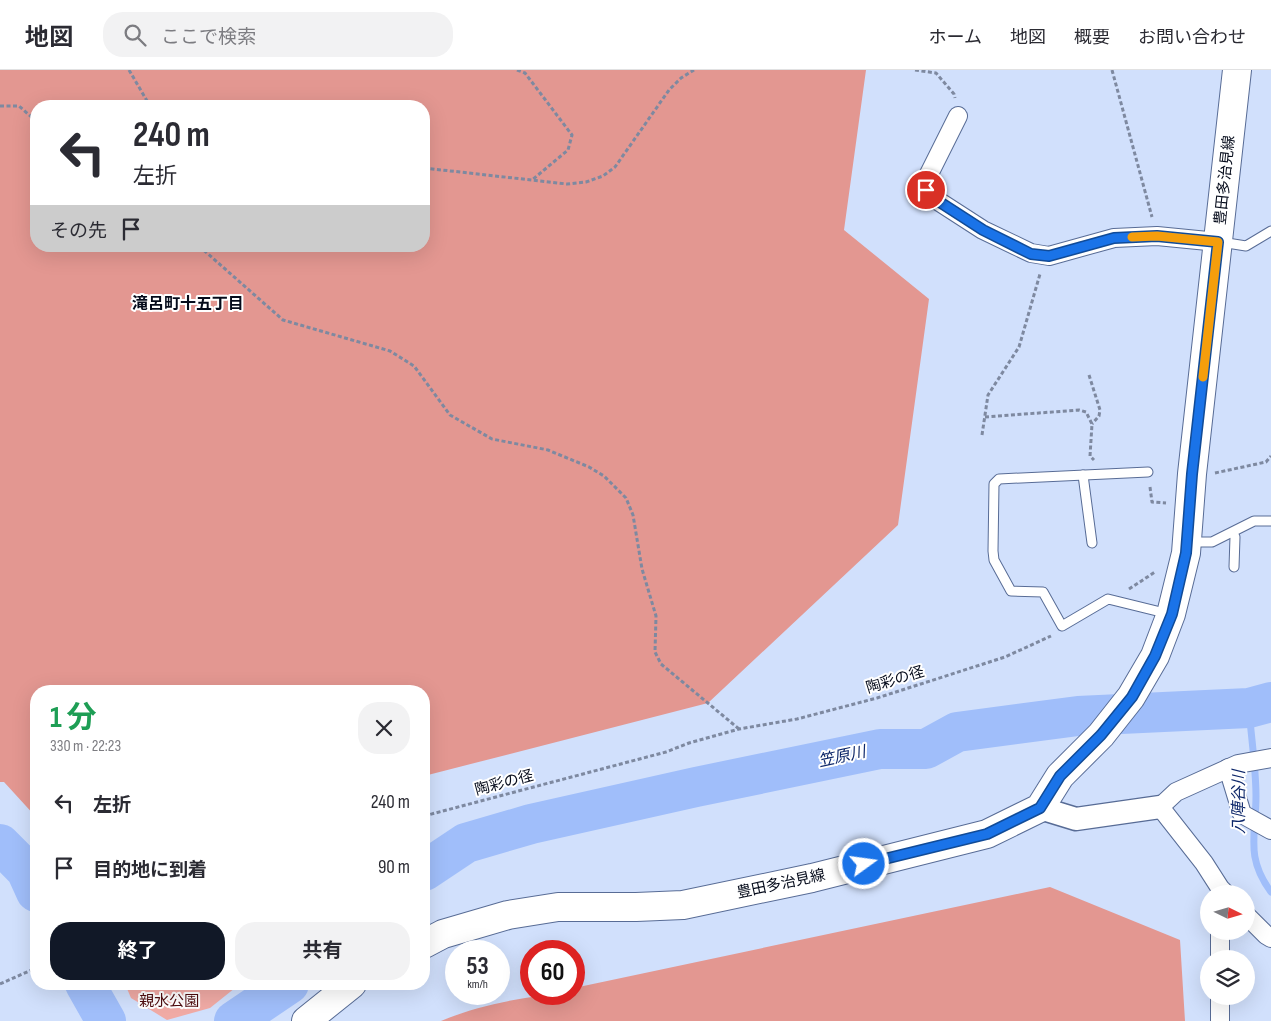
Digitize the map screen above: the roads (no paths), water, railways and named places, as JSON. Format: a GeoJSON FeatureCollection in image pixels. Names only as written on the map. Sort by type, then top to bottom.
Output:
{"type":"FeatureCollection","features":[{"type":"Feature","properties":{"kind":"main road","name":"豊田多治見線"},"geometry":{"type":"LineString","coordinates":[[430,941],[443,934],[508,914],[558,907],[683,905],[812,878],[987,834],[1040,808],[1060,776],[1101,735],[1132,697],[1155,656],[1172,614],[1186,553],[1192,474],[1237,70]]}},
{"type":"Feature","properties":{"kind":"main road"},"geometry":{"type":"LineString","coordinates":[[306,1021],[345,990]]}},
{"type":"Feature","properties":{"kind":"street"},"geometry":{"type":"LineString","coordinates":[[958,116],[928,176],[926,190],[935,199],[983,230],[1031,254],[1049,256],[1114,238],[1157,236],[1218,242]]}},
{"type":"Feature","properties":{"kind":"street"},"geometry":{"type":"LineString","coordinates":[[1040,808],[1076,819],[1160,807],[1176,792],[1233,766],[1268,759]]}},
{"type":"Feature","properties":{"kind":"street"},"geometry":{"type":"LineString","coordinates":[[1233,766],[1242,814],[1270,829]]}},
{"type":"Feature","properties":{"kind":"street"},"geometry":{"type":"LineString","coordinates":[[1160,807],[1204,863],[1218,885]]}},
{"type":"Feature","properties":{"kind":"street"},"geometry":{"type":"LineString","coordinates":[[1255,924],[1271,938]]}},
{"type":"Feature","properties":{"kind":"street"},"geometry":{"type":"LineString","coordinates":[[1220,1005],[1220,1021]]}},
{"type":"Feature","properties":{"kind":"lane"},"geometry":{"type":"LineString","coordinates":[[1218,242],[1246,246],[1271,231]]}},
{"type":"Feature","properties":{"kind":"lane"},"geometry":{"type":"LineString","coordinates":[[1148,472],[999,479],[994,484],[994,560],[1012,591],[1043,592],[1062,626],[1108,599],[1172,614]]}},
{"type":"Feature","properties":{"kind":"lane"},"geometry":{"type":"LineString","coordinates":[[1083,475],[1092,543]]}},
{"type":"Feature","properties":{"kind":"lane"},"geometry":{"type":"LineString","coordinates":[[1187,542],[1212,542],[1254,522],[1271,521]]}},
{"type":"Feature","properties":{"kind":"lane"},"geometry":{"type":"LineString","coordinates":[[1233,533],[1235,537],[1234,567]]}},
{"type":"Feature","properties":{"kind":"waterway","name":"笠原川"},"geometry":{"type":"LineString","coordinates":[[430,867],[466,843],[531,824],[696,787],[880,749],[926,749],[957,732],[1078,716],[1249,708],[1271,702]]}},
{"type":"Feature","properties":{"kind":"waterway","name":"八陣谷川"},"geometry":{"type":"LineString","coordinates":[[1249,708],[1256,785],[1255,857],[1263,879],[1271,892]]}},
{"type":"Feature","properties":{"kind":"waterway","name":"笠原川"},"geometry":{"type":"LineString","coordinates":[[0,844],[26,870],[30,879]]}},
{"type":"Feature","properties":{"kind":"waterway","name":"笠原川"},"geometry":{"type":"LineString","coordinates":[[88,990],[106,1021]]}},
{"type":"Feature","properties":{"kind":"waterway","name":"笠原川"},"geometry":{"type":"LineString","coordinates":[[234,1021],[280,990]]}},
{"type":"Feature","properties":{"kind":"district","name":"滝呂町十五丁目"},"geometry":{"type":"Point","coordinates":[188,304]}},
{"type":"Feature","properties":{"kind":"park label","name":"親水公園"},"geometry":{"type":"Point","coordinates":[169,1001]}}]}
